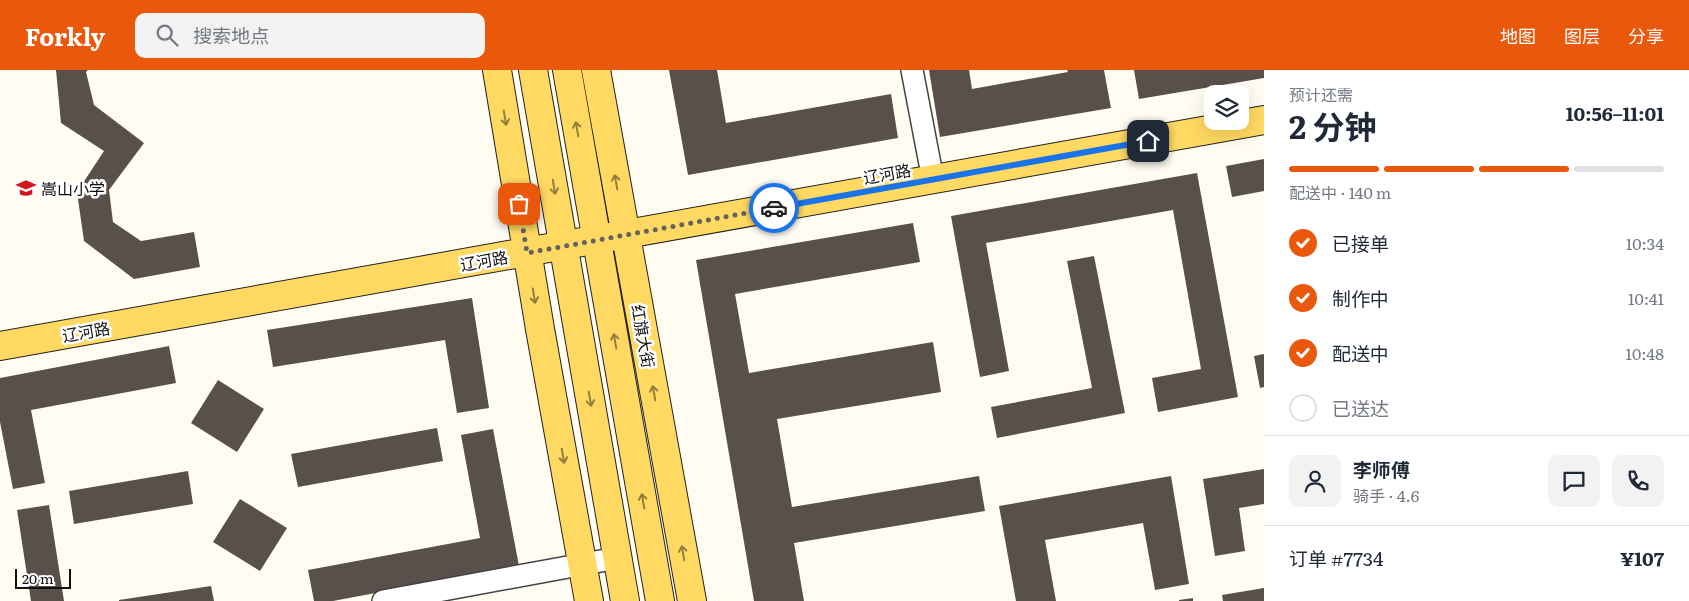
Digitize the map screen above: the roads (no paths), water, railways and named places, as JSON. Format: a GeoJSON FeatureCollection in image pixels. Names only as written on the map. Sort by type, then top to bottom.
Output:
{"type":"FeatureCollection","features":[{"type":"Feature","properties":{"kind":"main road"},"geometry":{"type":"LineString","coordinates":[[497,70],[589,601]]}},
{"type":"Feature","properties":{"kind":"main road"},"geometry":{"type":"LineString","coordinates":[[533,70],[625,601]]}},
{"type":"Feature","properties":{"kind":"main road","name":"红旗大街"},"geometry":{"type":"LineString","coordinates":[[567,70],[660,601]]}},
{"type":"Feature","properties":{"kind":"main road","name":"红旗大街"},"geometry":{"type":"LineString","coordinates":[[596,70],[692,601]]}},
{"type":"Feature","properties":{"kind":"main road"},"geometry":{"type":"LineString","coordinates":[[1249,108],[1264,106]]}},
{"type":"Feature","properties":{"kind":"main road","name":"辽河路"},"geometry":{"type":"LineString","coordinates":[[624,228],[930,164],[1204,116]]}},
{"type":"Feature","properties":{"kind":"main road","name":"辽河路"},"geometry":{"type":"LineString","coordinates":[[0,332],[562,240],[1264,120]]}},
{"type":"Feature","properties":{"kind":"main road","name":"辽河路"},"geometry":{"type":"LineString","coordinates":[[0,346],[526,246]]}},
{"type":"Feature","properties":{"kind":"street"},"geometry":{"type":"LineString","coordinates":[[912,70],[930,164]]}},
{"type":"Feature","properties":{"kind":"street"},"geometry":{"type":"LineString","coordinates":[[383,601],[618,558]]}},
{"type":"Feature","properties":{"kind":"place","name":"嵩山小学"},"geometry":{"type":"Point","coordinates":[26,188]}}]}
